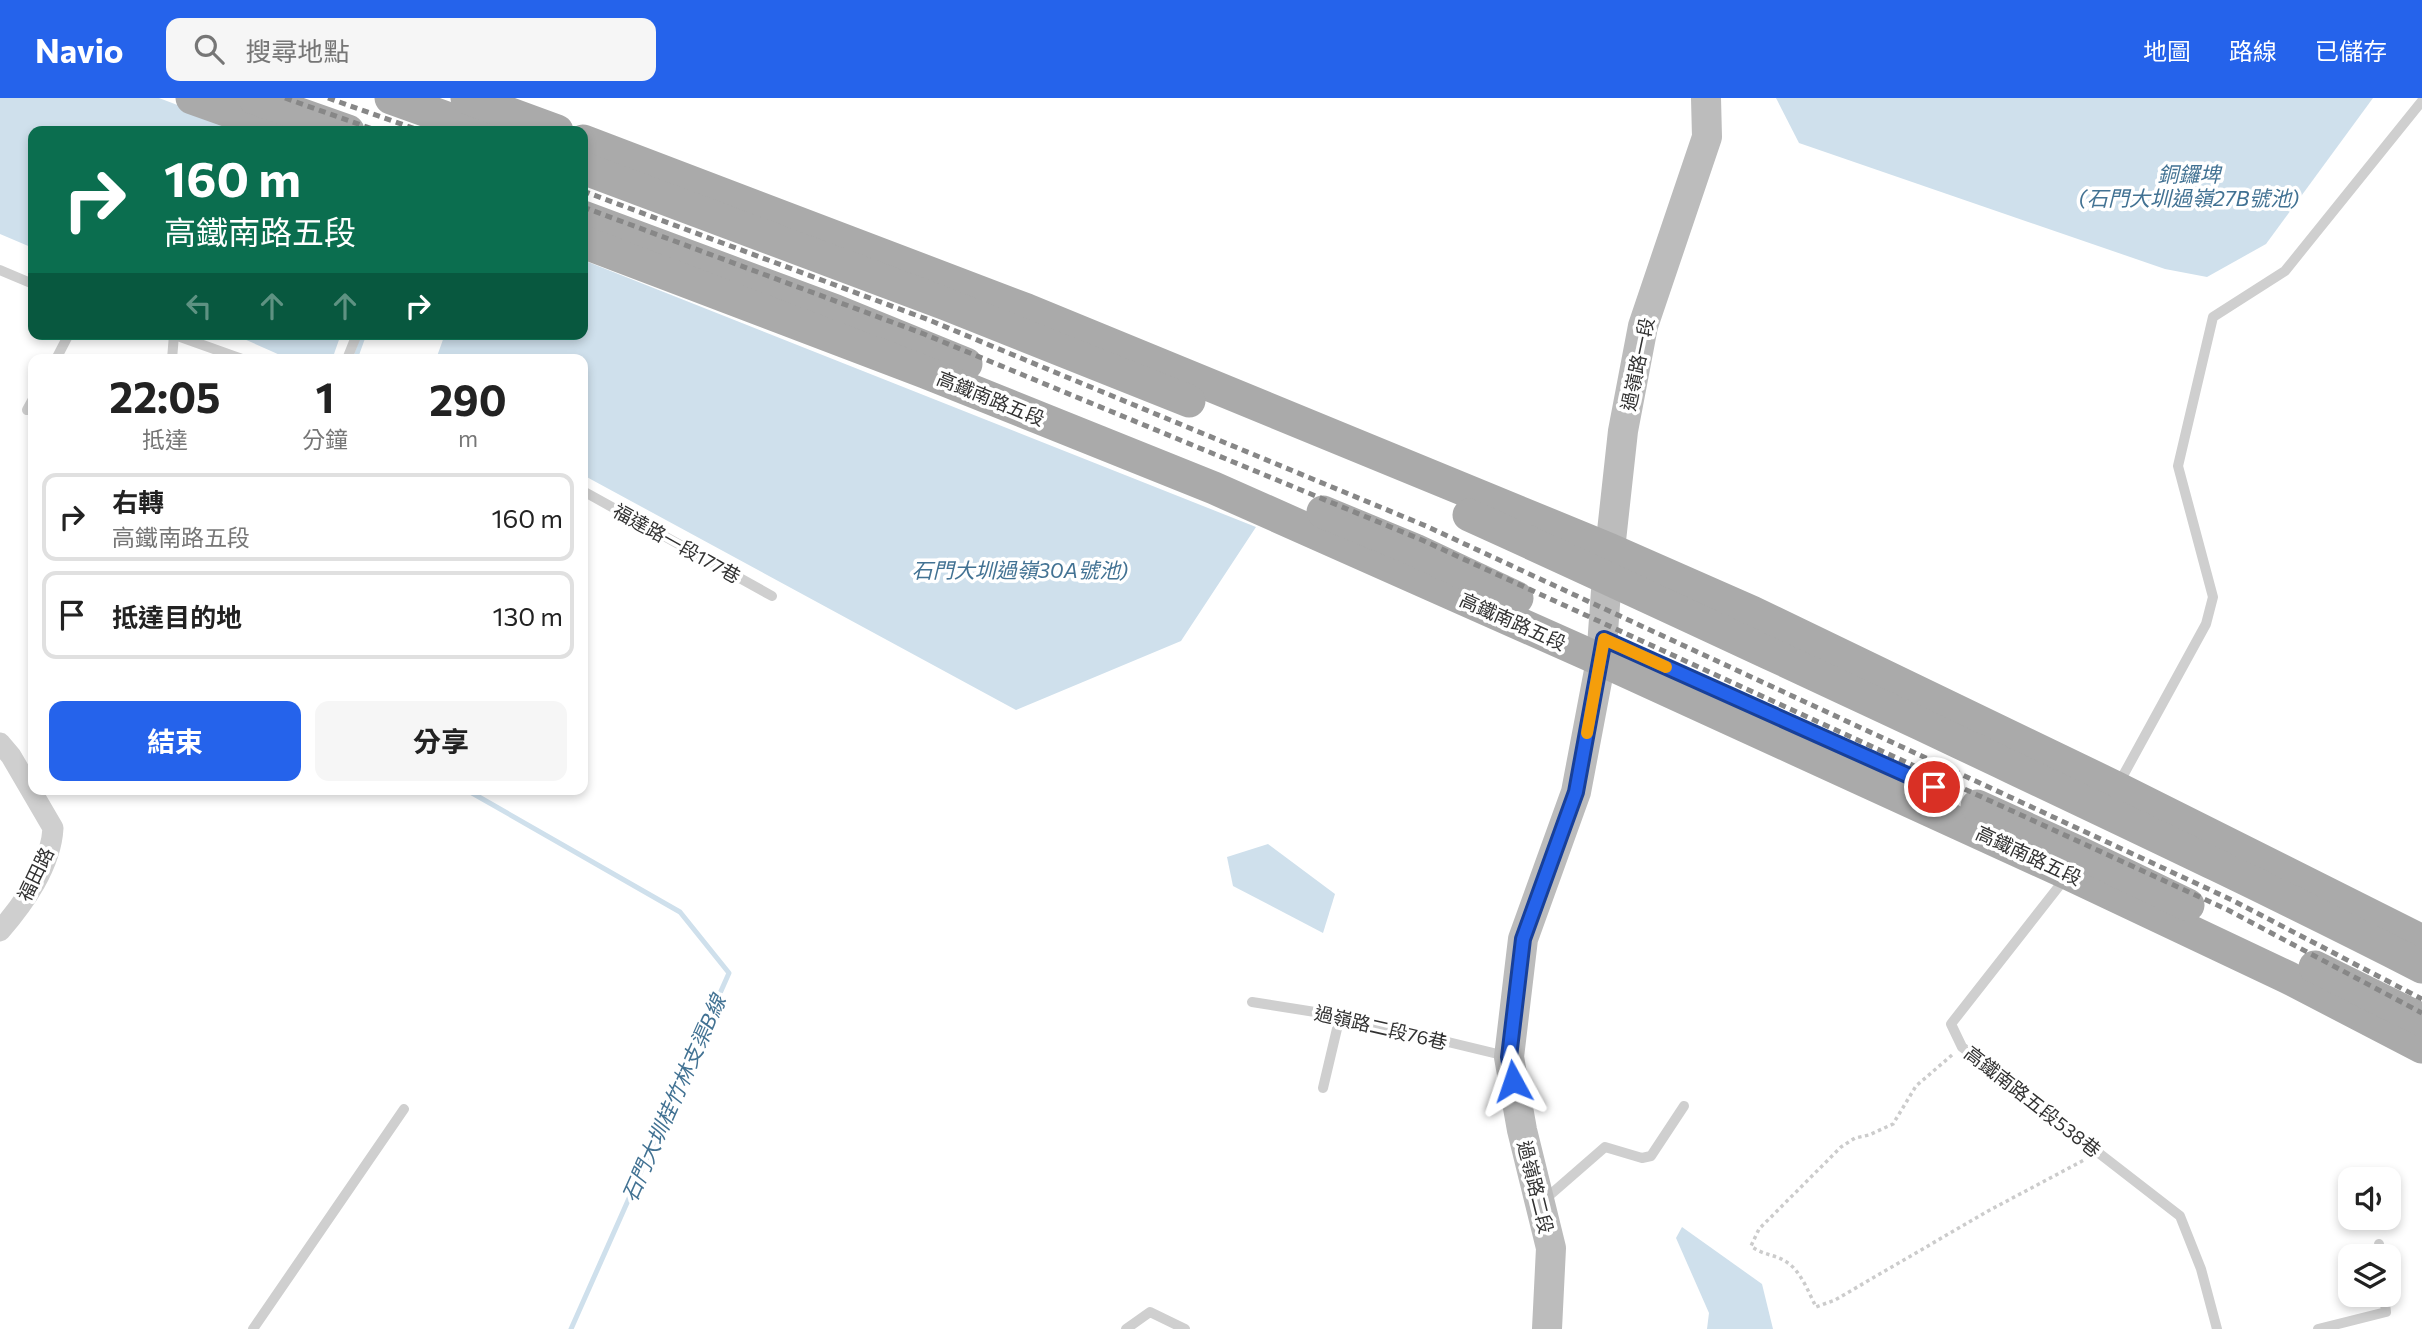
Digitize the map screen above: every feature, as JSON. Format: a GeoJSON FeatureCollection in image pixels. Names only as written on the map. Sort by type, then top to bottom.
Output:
{"type":"FeatureCollection","features":[{"type":"Feature","properties":{"kind":"main road"},"geometry":{"type":"LineString","coordinates":[[192,98],[272,126]]}},
{"type":"Feature","properties":{"kind":"main road"},"geometry":{"type":"LineString","coordinates":[[254,98],[334,126]]}},
{"type":"Feature","properties":{"kind":"main road"},"geometry":{"type":"LineString","coordinates":[[391,98],[469,126]]}},
{"type":"Feature","properties":{"kind":"main road"},"geometry":{"type":"LineString","coordinates":[[467,98],[543,126]]}},
{"type":"Feature","properties":{"kind":"main road"},"geometry":{"type":"LineString","coordinates":[[588,143],[839,236],[1027,310],[1609,564],[2422,967]]}},
{"type":"Feature","properties":{"kind":"main road"},"geometry":{"type":"LineString","coordinates":[[588,170],[946,304],[1430,497],[1609,564],[1752,612],[2117,788],[2409,934]]}},
{"type":"Feature","properties":{"kind":"main road","name":"高鐵南路五段"},"geometry":{"type":"LineString","coordinates":[[588,219],[912,342],[1415,550],[1602,650],[1997,841],[2287,977],[2422,1047]]}},
{"type":"Feature","properties":{"kind":"main road"},"geometry":{"type":"LineString","coordinates":[[839,236],[946,304]]}},
{"type":"Feature","properties":{"kind":"main road"},"geometry":{"type":"LineString","coordinates":[[594,246],[712,265]]}},
{"type":"Feature","properties":{"kind":"main road","name":"高鐵南路五段"},"geometry":{"type":"LineString","coordinates":[[594,246],[925,372],[1214,488],[1910,776],[2080,853],[2410,1014]]}},
{"type":"Feature","properties":{"kind":"main road"},"geometry":{"type":"LineString","coordinates":[[1910,776],[1997,841]]}},
{"type":"Feature","properties":{"kind":"main road"},"geometry":{"type":"LineString","coordinates":[[2295,902],[2409,934]]}},
{"type":"Feature","properties":{"kind":"main road"},"geometry":{"type":"LineString","coordinates":[[2287,977],[2410,1014]]}},
{"type":"Feature","properties":{"kind":"street","name":"過嶺路一段"},"geometry":{"type":"LineString","coordinates":[[1602,650],[1623,431],[1643,326],[1707,137],[1706,98]]}},
{"type":"Feature","properties":{"kind":"street","name":"過嶺路二段"},"geometry":{"type":"LineString","coordinates":[[1547,1329],[1550,1248],[1522,1130],[1509,1057],[1523,939],[1576,792],[1602,650]]}},
{"type":"Feature","properties":{"kind":"street","name":"福田路"},"geometry":{"type":"LineString","coordinates":[[0,743],[28,786]]}},
{"type":"Feature","properties":{"kind":"street","name":"福田路"},"geometry":{"type":"LineString","coordinates":[[0,931],[30,895],[52,840],[52,828],[33,795]]}},
{"type":"Feature","properties":{"kind":"lane"},"geometry":{"type":"LineString","coordinates":[[2117,788],[2206,624],[2213,597],[2178,466],[2213,317],[2285,271],[2422,101]]}},
{"type":"Feature","properties":{"kind":"lane"},"geometry":{"type":"LineString","coordinates":[[0,270],[28,282]]}},
{"type":"Feature","properties":{"kind":"lane"},"geometry":{"type":"LineString","coordinates":[[187,340],[228,354]]}},
{"type":"Feature","properties":{"kind":"lane","name":"福達路一段177巷"},"geometry":{"type":"LineString","coordinates":[[588,494],[772,596]]}},
{"type":"Feature","properties":{"kind":"lane","name":"高鐵南路五段538巷"},"geometry":{"type":"LineString","coordinates":[[2069,874],[1951,1024],[1962,1047],[2180,1216],[2201,1269],[2217,1329]]}},
{"type":"Feature","properties":{"kind":"lane","name":"過嶺路二段76巷"},"geometry":{"type":"LineString","coordinates":[[1252,1002],[1340,1016],[1509,1057]]}},
{"type":"Feature","properties":{"kind":"lane"},"geometry":{"type":"LineString","coordinates":[[1323,1088],[1340,1016]]}},
{"type":"Feature","properties":{"kind":"lane"},"geometry":{"type":"LineString","coordinates":[[1541,1202],[1605,1147],[1642,1158],[1651,1156],[1684,1106]]}},
{"type":"Feature","properties":{"kind":"lane"},"geometry":{"type":"LineString","coordinates":[[253,1329],[404,1109]]}},
{"type":"Feature","properties":{"kind":"lane"},"geometry":{"type":"LineString","coordinates":[[2318,1329],[2386,1311],[2386,1307]]}},
{"type":"Feature","properties":{"kind":"lane"},"geometry":{"type":"LineString","coordinates":[[1126,1329],[1150,1312],[1185,1329]]}},
{"type":"Feature","properties":{"kind":"path"},"geometry":{"type":"LineString","coordinates":[[1962,1047],[1937,1065],[1916,1086],[1892,1124],[1869,1135],[1855,1138],[1841,1147],[1759,1229],[1751,1246],[1762,1254],[1790,1264],[1816,1307],[1835,1300],[1988,1211],[2097,1152]]}},
{"type":"Feature","properties":{"kind":"water"},"geometry":{"type":"Polygon","coordinates":[[[0,98],[159,98],[233,126],[28,126],[28,246],[0,234],[0,98]]]}},
{"type":"Feature","properties":{"kind":"water","name":"銅鑼埤 (石門大圳過嶺27B號池)"},"geometry":{"type":"Polygon","coordinates":[[[1776,98],[2373,98],[2266,244],[2207,277],[2165,269],[1799,143],[1776,98]]]}},
{"type":"Feature","properties":{"kind":"water","name":"石門大圳過嶺30A號池)"},"geometry":{"type":"Polygon","coordinates":[[[588,262],[1256,527],[1181,641],[1016,710],[588,478],[588,354],[438,354],[443,340],[588,340],[588,262]]]}},
{"type":"Feature","properties":{"kind":"water"},"geometry":{"type":"Polygon","coordinates":[[[246,340],[339,340],[334,354],[278,354],[246,340]]]}},
{"type":"Feature","properties":{"kind":"water"},"geometry":{"type":"Polygon","coordinates":[[[1268,844],[1335,894],[1323,933],[1233,886],[1227,857],[1268,844]]]}},
{"type":"Feature","properties":{"kind":"water"},"geometry":{"type":"Polygon","coordinates":[[[1682,1227],[1762,1284],[1773,1329],[1707,1329],[1709,1313],[1676,1238],[1682,1227]]]}},
{"type":"Feature","properties":{"kind":"waterway","name":"石門大圳桂竹林支渠B線"},"geometry":{"type":"LineString","coordinates":[[357,354],[362,340]]}},
{"type":"Feature","properties":{"kind":"waterway","name":"石門大圳桂竹林支渠B線"},"geometry":{"type":"LineString","coordinates":[[475,795],[680,912],[729,973],[571,1329]]}},
{"type":"Feature","properties":{"kind":"railway"},"geometry":{"type":"LineString","coordinates":[[285,98],[364,126]]}},
{"type":"Feature","properties":{"kind":"railway"},"geometry":{"type":"LineString","coordinates":[[328,98],[407,126]]}},
{"type":"Feature","properties":{"kind":"railway"},"geometry":{"type":"LineString","coordinates":[[588,193],[929,320],[1426,526],[2232,900],[2422,999]]}},
{"type":"Feature","properties":{"kind":"railway"},"geometry":{"type":"LineString","coordinates":[[588,209],[924,334],[1422,540],[2228,910],[2422,1013]]}},
{"type":"Feature","properties":{"kind":"slow traffic"},"geometry":{"type":"LineString","coordinates":[[1587,733],[1604,639],[1666,667]]}},
{"type":"Feature","properties":{"kind":"route"},"geometry":{"type":"LineString","coordinates":[[1513,1081],[1509,1057],[1523,939],[1576,792],[1604,639],[1934,787]]}}]}
